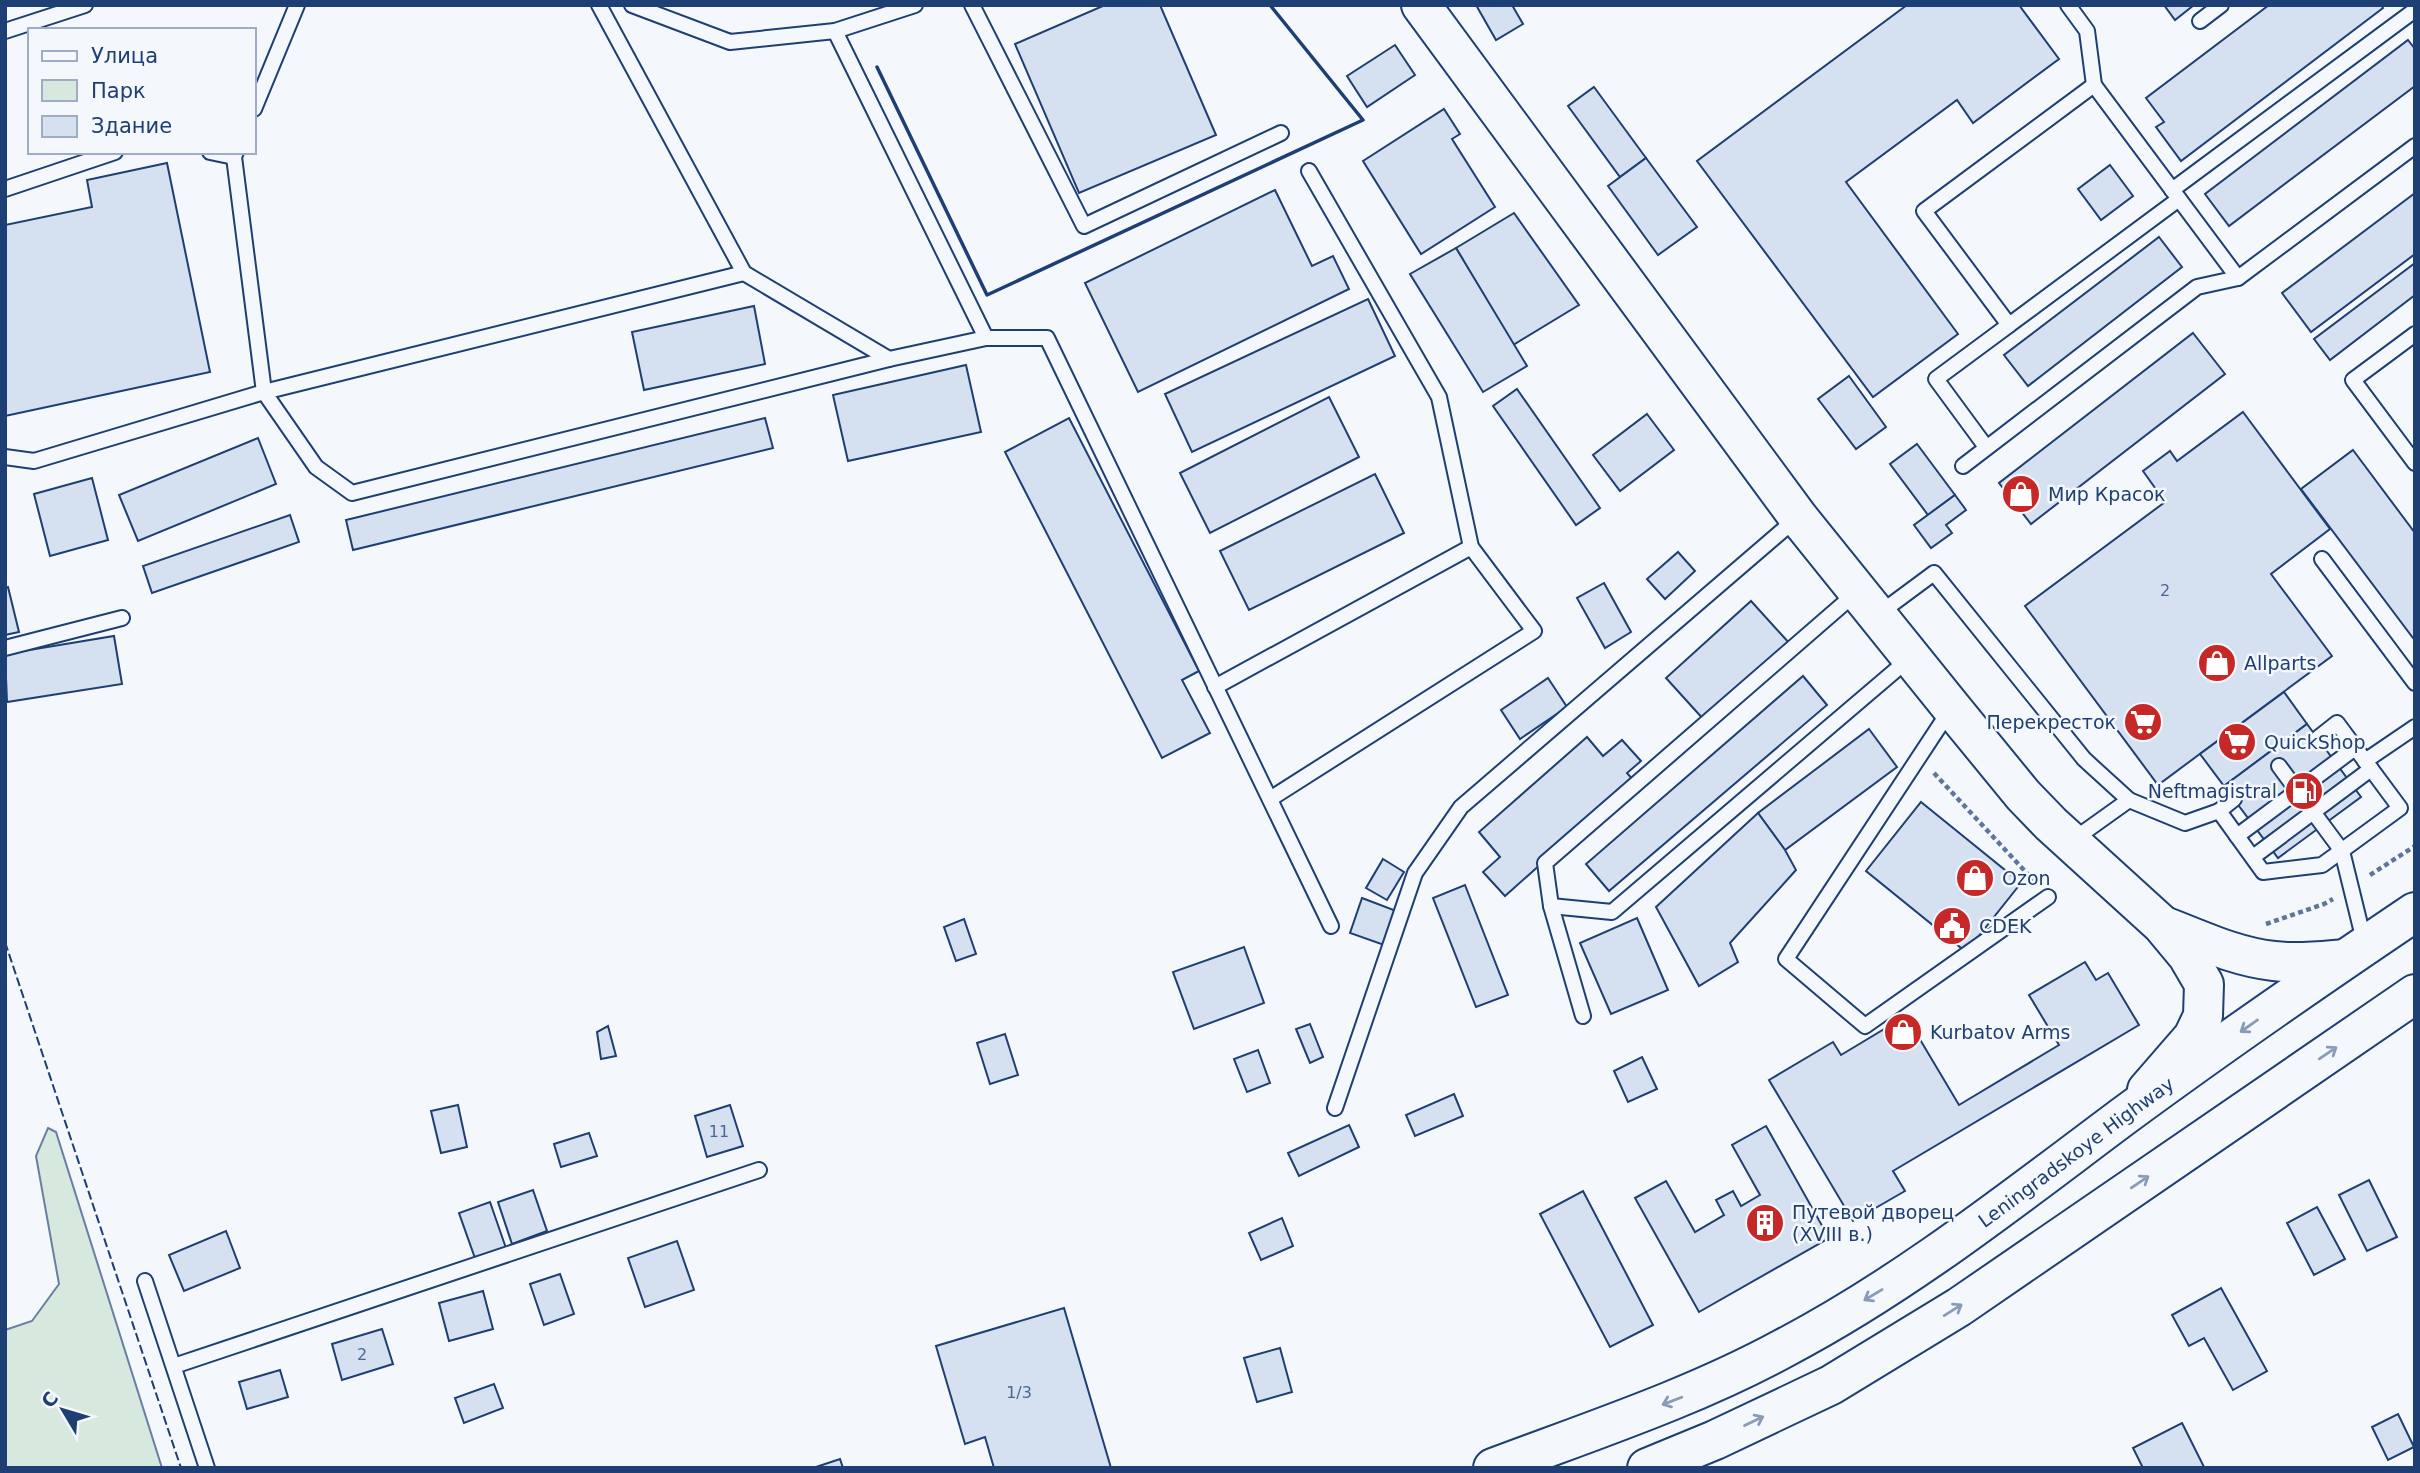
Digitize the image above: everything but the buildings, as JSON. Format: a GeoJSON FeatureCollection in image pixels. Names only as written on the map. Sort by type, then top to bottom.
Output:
{"type":"FeatureCollection","features":[{"type":"Feature","properties":{"kind":"main road"},"geometry":{"type":"LineString","coordinates":[[1421,5],[1798,517],[1951,707],[2023,795],[2162,925],[2187,955],[2204,984],[2203,1016],[2193,1037],[2128,1113]]}},
{"type":"Feature","properties":{"kind":"main road","name":"Leningradskoye Highway"},"geometry":{"type":"LineString","coordinates":[[1493,1468],[1682,1397],[1785,1348],[1884,1289],[1973,1229],[2128,1113],[2415,912]]}},
{"type":"Feature","properties":{"kind":"main road"},"geometry":{"type":"LineString","coordinates":[[2162,925],[2236,954],[2272,961],[2303,963],[2355,953]]}},
{"type":"Feature","properties":{"kind":"main road"},"geometry":{"type":"LineString","coordinates":[[1647,1468],[1709,1449],[1831,1385],[1959,1307],[2415,994]]}},
{"type":"Feature","properties":{"kind":"lane"},"geometry":{"type":"LineString","coordinates":[[5,31],[85,5]]}},
{"type":"Feature","properties":{"kind":"lane"},"geometry":{"type":"LineString","coordinates":[[256,104],[297,5]]}},
{"type":"Feature","properties":{"kind":"lane"},"geometry":{"type":"LineString","coordinates":[[599,5],[744,273],[889,359]]}},
{"type":"Feature","properties":{"kind":"lane"},"geometry":{"type":"LineString","coordinates":[[632,5],[730,42],[835,31],[915,5]]}},
{"type":"Feature","properties":{"kind":"lane"},"geometry":{"type":"LineString","coordinates":[[972,5],[1084,226],[1281,133]]}},
{"type":"Feature","properties":{"kind":"lane"},"geometry":{"type":"LineString","coordinates":[[2068,5],[2087,31],[2094,85],[2238,278]]}},
{"type":"Feature","properties":{"kind":"lane"},"geometry":{"type":"LineString","coordinates":[[2200,21],[2221,5]]}},
{"type":"Feature","properties":{"kind":"lane"},"geometry":{"type":"LineString","coordinates":[[1986,447],[1936,379],[2415,10]]}},
{"type":"Feature","properties":{"kind":"lane"},"geometry":{"type":"LineString","coordinates":[[835,31],[986,338]]}},
{"type":"Feature","properties":{"kind":"lane"},"geometry":{"type":"LineString","coordinates":[[2008,326],[1924,211],[2094,85]]}},
{"type":"Feature","properties":{"kind":"lane"},"geometry":{"type":"LineString","coordinates":[[1963,466],[2197,287],[2238,278],[2415,146]]}},
{"type":"Feature","properties":{"kind":"lane"},"geometry":{"type":"LineString","coordinates":[[5,189],[109,154]]}},
{"type":"Feature","properties":{"kind":"lane"},"geometry":{"type":"LineString","coordinates":[[235,154],[264,392],[316,467],[352,493],[889,359],[986,338],[1047,338],[1331,926]]}},
{"type":"Feature","properties":{"kind":"lane"},"geometry":{"type":"LineString","coordinates":[[1270,799],[1534,631],[1471,547],[1439,397],[1310,171]]}},
{"type":"Feature","properties":{"kind":"lane"},"geometry":{"type":"LineString","coordinates":[[5,457],[34,461],[264,392],[744,273]]}},
{"type":"Feature","properties":{"kind":"lane"},"geometry":{"type":"LineString","coordinates":[[2415,334],[2353,380],[2415,463]]}},
{"type":"Feature","properties":{"kind":"lane"},"geometry":{"type":"LineString","coordinates":[[1335,1108],[1415,873],[1461,807],[1798,517]]}},
{"type":"Feature","properties":{"kind":"lane"},"geometry":{"type":"LineString","coordinates":[[1215,687],[1471,547]]}},
{"type":"Feature","properties":{"kind":"lane"},"geometry":{"type":"LineString","coordinates":[[2322,559],[2415,683]]}},
{"type":"Feature","properties":{"kind":"lane"},"geometry":{"type":"LineString","coordinates":[[1583,1016],[1551,906],[1545,863],[1868,603],[1934,573],[2084,759],[2129,800],[2185,823],[2219,811],[2234,799]]}},
{"type":"Feature","properties":{"kind":"lane"},"geometry":{"type":"LineString","coordinates":[[5,648],[122,618]]}},
{"type":"Feature","properties":{"kind":"lane"},"geometry":{"type":"LineString","coordinates":[[1551,906],[1612,912],[1911,657]]}},
{"type":"Feature","properties":{"kind":"lane"},"geometry":{"type":"LineString","coordinates":[[1951,707],[1786,959],[1865,1026],[2048,897]]}},
{"type":"Feature","properties":{"kind":"lane"},"geometry":{"type":"LineString","coordinates":[[2219,811],[2263,872],[2322,865],[2400,808],[2337,723],[2318,737]]}},
{"type":"Feature","properties":{"kind":"lane"},"geometry":{"type":"LineString","coordinates":[[2253,858],[2415,727]]}},
{"type":"Feature","properties":{"kind":"lane"},"geometry":{"type":"LineString","coordinates":[[2237,836],[2355,748]]}},
{"type":"Feature","properties":{"kind":"lane"},"geometry":{"type":"LineString","coordinates":[[2279,766],[2342,851],[2355,953]]}},
{"type":"Feature","properties":{"kind":"lane"},"geometry":{"type":"LineString","coordinates":[[2070,841],[2129,800]]}},
{"type":"Feature","properties":{"kind":"lane"},"geometry":{"type":"LineString","coordinates":[[174,1366],[759,1170]]}},
{"type":"Feature","properties":{"kind":"lane"},"geometry":{"type":"LineString","coordinates":[[145,1281],[207,1468]]}},
{"type":"Feature","properties":{"kind":"path"},"geometry":{"type":"LineString","coordinates":[[1919,757],[2048,897]]}},
{"type":"Feature","properties":{"kind":"green space"},"geometry":{"type":"Polygon","coordinates":[[[48,1128],[56,1132],[162,1468],[5,1468],[5,1330],[32,1321],[59,1284],[36,1156],[48,1128]]]}},
{"type":"Feature","properties":{"kind":"fence"},"geometry":{"type":"LineString","coordinates":[[5,942],[181,1468]]}},
{"type":"Feature","properties":{"kind":"wall"},"geometry":{"type":"LineString","coordinates":[[877,67],[987,295],[1363,120],[1270,5]]}},
{"type":"Feature","properties":{"kind":"place","name":"Мир Красок"},"geometry":{"type":"Point","coordinates":[2021,494]}},
{"type":"Feature","properties":{"kind":"place","name":"Allparts"},"geometry":{"type":"Point","coordinates":[2217,663]}},
{"type":"Feature","properties":{"kind":"place","name":"Перекресток"},"geometry":{"type":"Point","coordinates":[2143,722]}},
{"type":"Feature","properties":{"kind":"place","name":"QuickShop"},"geometry":{"type":"Point","coordinates":[2237,742]}},
{"type":"Feature","properties":{"kind":"place","name":"Neftmagistral"},"geometry":{"type":"Point","coordinates":[2304,791]}},
{"type":"Feature","properties":{"kind":"place","name":"Ozon"},"geometry":{"type":"Point","coordinates":[1975,878]}},
{"type":"Feature","properties":{"kind":"place","name":"CDEK"},"geometry":{"type":"Point","coordinates":[1952,926]}},
{"type":"Feature","properties":{"kind":"place","name":"Kurbatov Arms"},"geometry":{"type":"Point","coordinates":[1903,1032]}},
{"type":"Feature","properties":{"kind":"place","name":"Путевой дворец (XVIII в.)"},"geometry":{"type":"Point","coordinates":[1765,1223]}}]}
